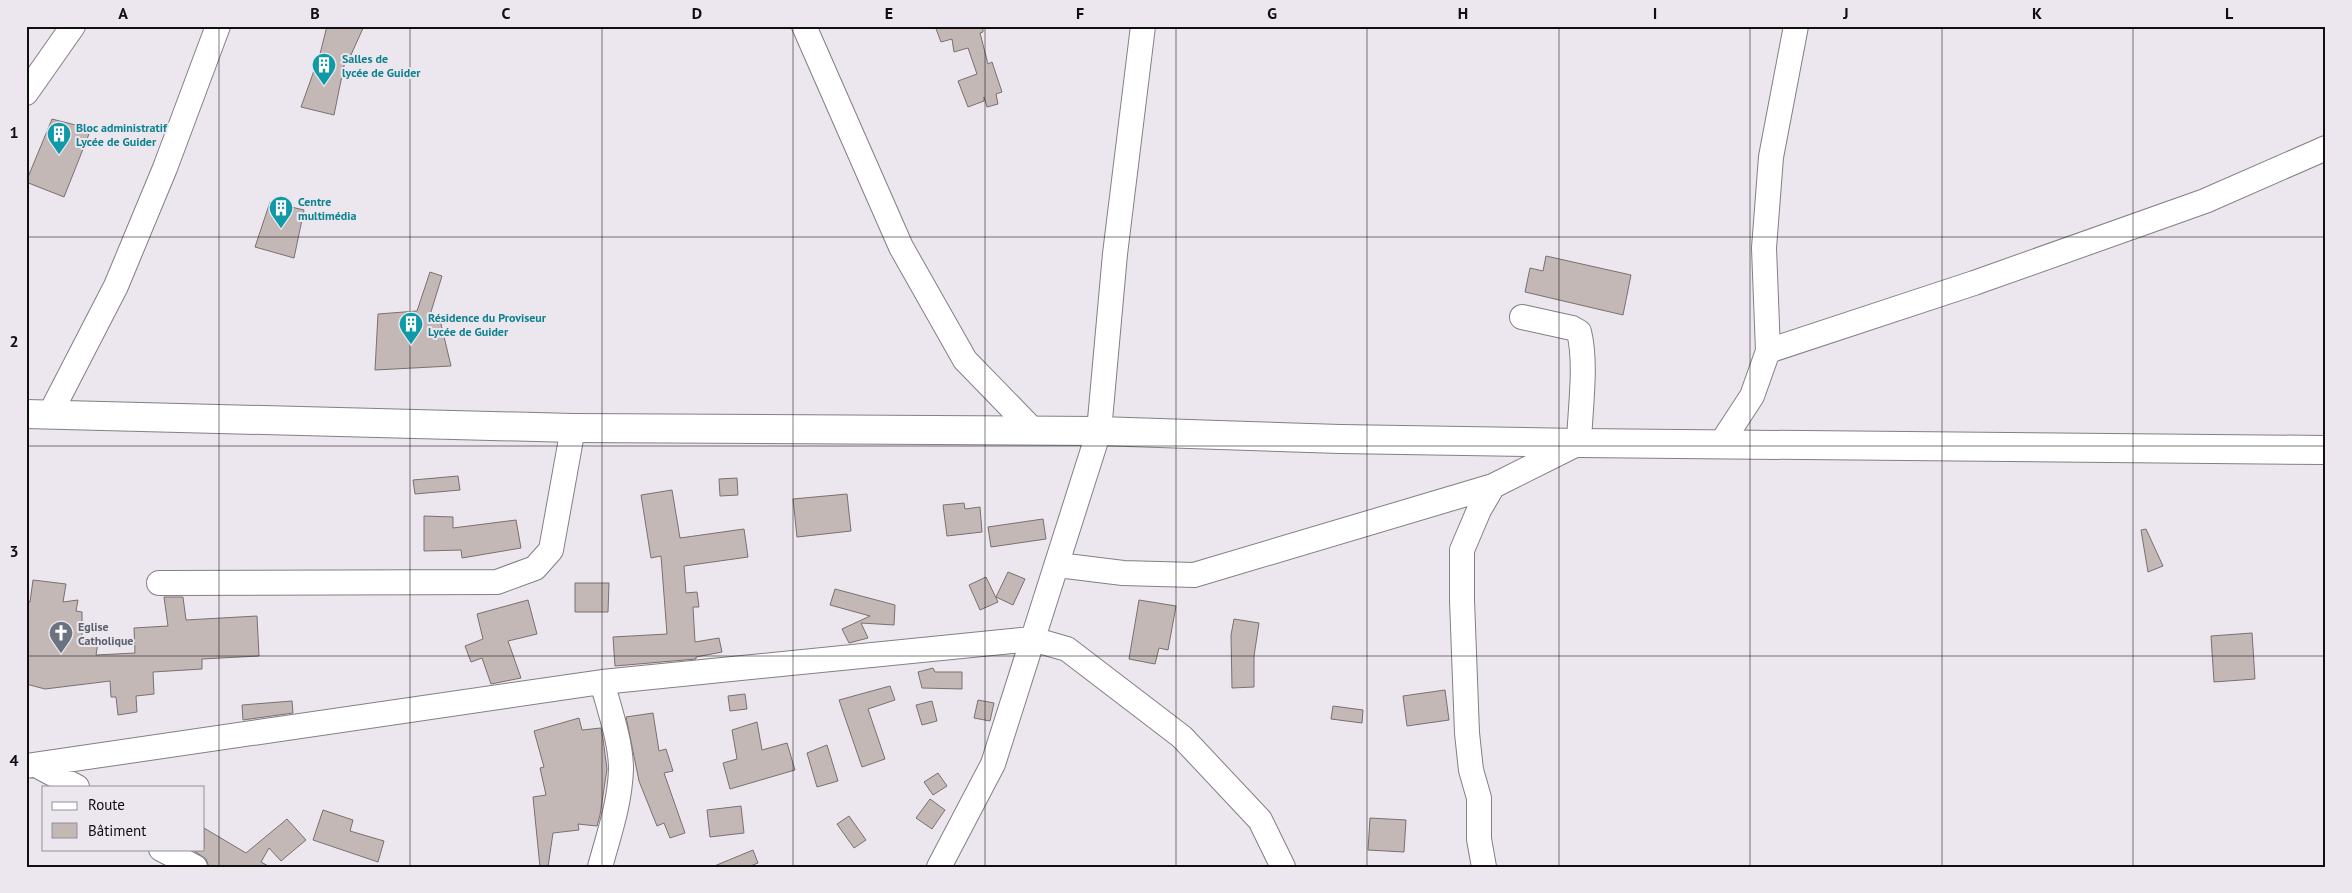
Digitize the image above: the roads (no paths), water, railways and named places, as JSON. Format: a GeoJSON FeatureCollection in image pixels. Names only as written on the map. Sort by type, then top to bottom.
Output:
{"type":"FeatureCollection","features":[{"type":"Feature","properties":{"kind":"main road"},"geometry":{"type":"LineString","coordinates":[[38,414],[573,428],[1099,431],[1340,439],[1579,443],[2326,450]]}},
{"type":"Feature","properties":{"kind":"street"},"geometry":{"type":"LineString","coordinates":[[26,93],[73,26]]}},
{"type":"Feature","properties":{"kind":"street"},"geometry":{"type":"LineString","coordinates":[[38,414],[116,286],[165,168],[218,26]]}},
{"type":"Feature","properties":{"kind":"street"},"geometry":{"type":"LineString","coordinates":[[804,26],[901,247],[965,360],[1034,431]]}},
{"type":"Feature","properties":{"kind":"street"},"geometry":{"type":"LineString","coordinates":[[939,867],[993,764],[1032,639],[1058,565],[1099,431],[1115,254],[1143,26]]}},
{"type":"Feature","properties":{"kind":"street"},"geometry":{"type":"LineString","coordinates":[[1720,445],[1752,396],[1768,351],[1764,248],[1771,157],[1796,26]]}},
{"type":"Feature","properties":{"kind":"street"},"geometry":{"type":"LineString","coordinates":[[1768,351],[1974,283],[2196,204],[2326,148]]}},
{"type":"Feature","properties":{"kind":"street"},"geometry":{"type":"LineString","coordinates":[[1058,565],[1123,573],[1194,575],[1493,486],[1579,443],[1582,373],[1579,332],[1572,328],[1522,317]]}},
{"type":"Feature","properties":{"kind":"street"},"geometry":{"type":"LineString","coordinates":[[159,583],[497,582],[535,568],[551,550],[573,428]]}},
{"type":"Feature","properties":{"kind":"street"},"geometry":{"type":"LineString","coordinates":[[1484,867],[1479,839],[1479,798],[1471,770],[1467,733],[1462,550],[1479,510],[1493,486]]}},
{"type":"Feature","properties":{"kind":"street"},"geometry":{"type":"LineString","coordinates":[[31,766],[602,682],[1032,639],[1067,649],[1182,737],[1260,820],[1284,867]]}},
{"type":"Feature","properties":{"kind":"street"},"geometry":{"type":"LineString","coordinates":[[600,867],[617,806],[621,767],[614,727],[602,682]]}},
{"type":"Feature","properties":{"kind":"street"},"geometry":{"type":"LineString","coordinates":[[31,766],[74,786]]}},
{"type":"Feature","properties":{"kind":"place","name":"Salles de lycée de Guider"},"geometry":{"type":"Point","coordinates":[324,86]}},
{"type":"Feature","properties":{"kind":"place","name":"Bloc administratif Lycée de Guider"},"geometry":{"type":"Point","coordinates":[59,155]}},
{"type":"Feature","properties":{"kind":"place","name":"Centre multimédia"},"geometry":{"type":"Point","coordinates":[281,229]}},
{"type":"Feature","properties":{"kind":"place","name":"Résidence du Proviseur Lycée de Guider"},"geometry":{"type":"Point","coordinates":[411,345]}},
{"type":"Feature","properties":{"kind":"place","name":"Eglise Catholique"},"geometry":{"type":"Point","coordinates":[61,654]}}]}
